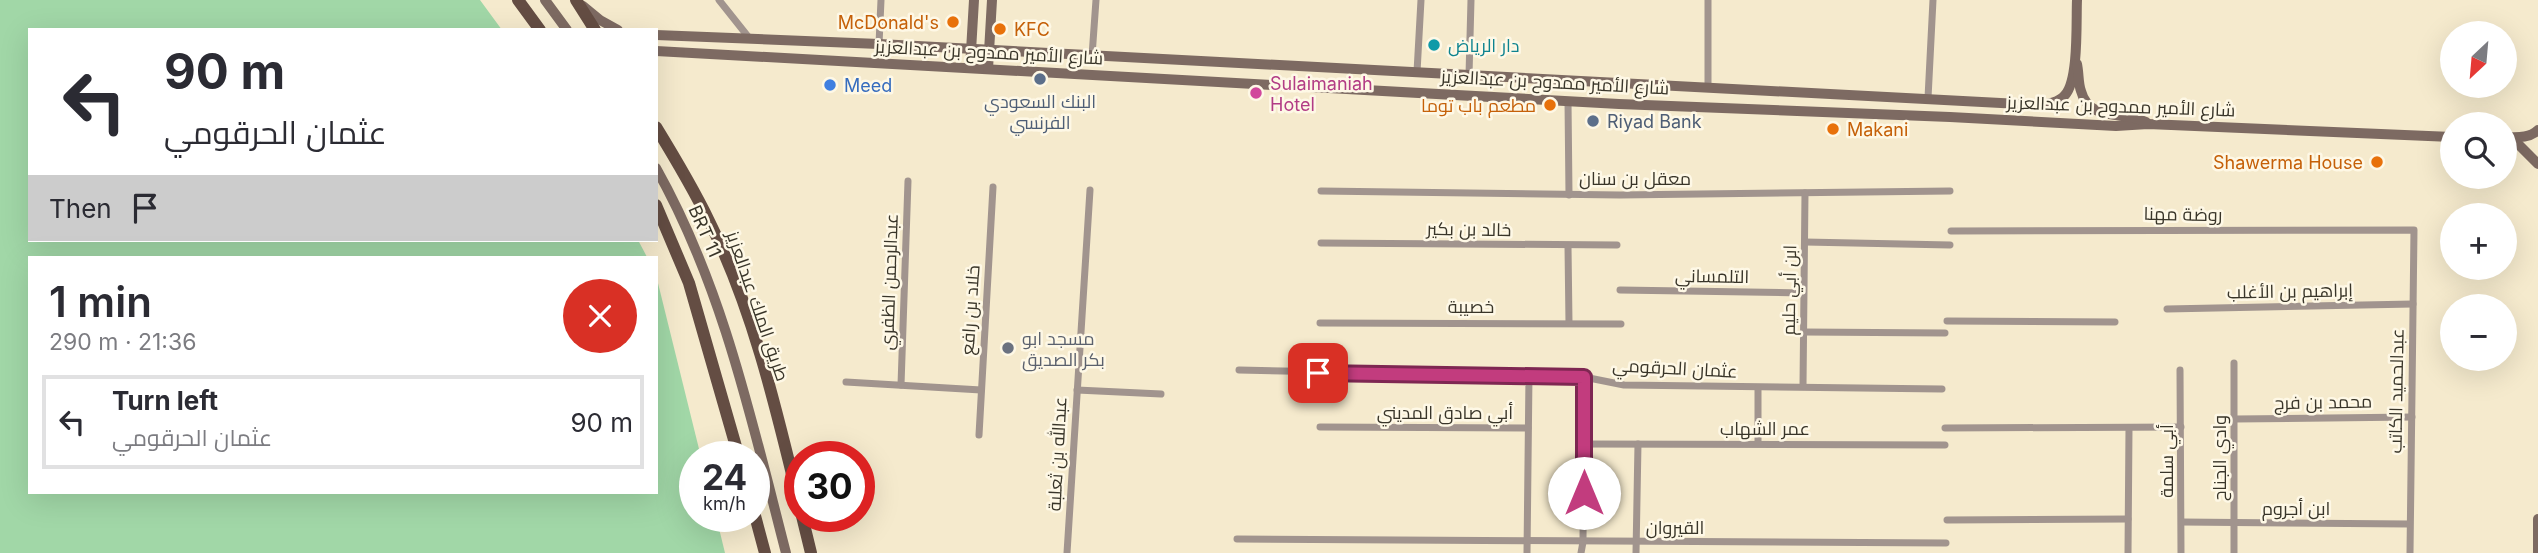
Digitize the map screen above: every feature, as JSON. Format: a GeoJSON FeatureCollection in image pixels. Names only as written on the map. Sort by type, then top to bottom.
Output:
{"type":"FeatureCollection","features":[{"type":"Feature","properties":{"kind":"main road"},"geometry":{"type":"LineString","coordinates":[[518,0],[539,28]]}},
{"type":"Feature","properties":{"kind":"main road"},"geometry":{"type":"LineString","coordinates":[[576,0],[595,28]]}},
{"type":"Feature","properties":{"kind":"main road","name":"طريق الملك عبدالعزيز"},"geometry":{"type":"LineString","coordinates":[[658,131],[710,223],[738,291],[763,365],[784,446]]}},
{"type":"Feature","properties":{"kind":"main road"},"geometry":{"type":"LineString","coordinates":[[658,210],[690,284],[734,441]]}},
{"type":"Feature","properties":{"kind":"main road"},"geometry":{"type":"LineString","coordinates":[[759,532],[765,553]]}},
{"type":"Feature","properties":{"kind":"main road"},"geometry":{"type":"LineString","coordinates":[[806,532],[811,553]]}},
{"type":"Feature","properties":{"kind":"street"},"geometry":{"type":"LineString","coordinates":[[545,0],[566,28]]}},
{"type":"Feature","properties":{"kind":"street"},"geometry":{"type":"LineString","coordinates":[[576,0],[614,28]]}},
{"type":"Feature","properties":{"kind":"street"},"geometry":{"type":"LineString","coordinates":[[719,0],[750,39]]}},
{"type":"Feature","properties":{"kind":"street"},"geometry":{"type":"LineString","coordinates":[[879,44],[881,0]]}},
{"type":"Feature","properties":{"kind":"street"},"geometry":{"type":"LineString","coordinates":[[970,68],[974,0]]}},
{"type":"Feature","properties":{"kind":"street"},"geometry":{"type":"LineString","coordinates":[[988,69],[992,0]]}},
{"type":"Feature","properties":{"kind":"street"},"geometry":{"type":"LineString","coordinates":[[1092,57],[1096,0]]}},
{"type":"Feature","properties":{"kind":"street"},"geometry":{"type":"LineString","coordinates":[[1417,72],[1421,0]]}},
{"type":"Feature","properties":{"kind":"street"},"geometry":{"type":"LineString","coordinates":[[1469,75],[1471,0]]}},
{"type":"Feature","properties":{"kind":"street"},"geometry":{"type":"LineString","coordinates":[[1708,0],[1708,88]]}},
{"type":"Feature","properties":{"kind":"street"},"geometry":{"type":"LineString","coordinates":[[1928,98],[1933,0]]}},
{"type":"Feature","properties":{"kind":"street"},"geometry":{"type":"LineString","coordinates":[[2077,0],[2076,57],[2081,92],[2087,105],[2101,114],[2134,117],[2148,124]]}},
{"type":"Feature","properties":{"kind":"street","name":"شارع الأمير ممدوح بن عبدالعزيز"},"geometry":{"type":"LineString","coordinates":[[658,35],[879,44],[2038,105],[2052,103],[2064,96],[2069,87],[2076,57]]}},
{"type":"Feature","properties":{"kind":"street","name":"شارع الأمير ممدوح بن عبدالعزيز"},"geometry":{"type":"LineString","coordinates":[[658,51],[1568,101],[2440,136]]}},
{"type":"Feature","properties":{"kind":"street"},"geometry":{"type":"LineString","coordinates":[[1568,101],[1569,195]]}},
{"type":"Feature","properties":{"kind":"street"},"geometry":{"type":"LineString","coordinates":[[2517,138],[2538,131]]}},
{"type":"Feature","properties":{"kind":"street"},"geometry":{"type":"LineString","coordinates":[[2517,144],[2538,164]]}},
{"type":"Feature","properties":{"kind":"street","name":"BRT 11"},"geometry":{"type":"LineString","coordinates":[[658,172],[694,246],[719,311],[741,377],[786,553]]}},
{"type":"Feature","properties":{"kind":"street","name":"عبدالرحمن الظفري"},"geometry":{"type":"LineString","coordinates":[[901,385],[908,181]]}},
{"type":"Feature","properties":{"kind":"street","name":"خلاد بن رافع"},"geometry":{"type":"LineString","coordinates":[[979,435],[993,187]]}},
{"type":"Feature","properties":{"kind":"street","name":"عبدالله بن ثعلبة"},"geometry":{"type":"LineString","coordinates":[[1067,553],[1090,190]]}},
{"type":"Feature","properties":{"kind":"street","name":"معقل بن سنان"},"geometry":{"type":"LineString","coordinates":[[1321,191],[1569,195],[1950,191]]}},
{"type":"Feature","properties":{"kind":"street","name":"ابن أبي حليم"},"geometry":{"type":"LineString","coordinates":[[1803,386],[1805,193]]}},
{"type":"Feature","properties":{"kind":"street","name":"روضة مهنا"},"geometry":{"type":"LineString","coordinates":[[1951,231],[2414,230]]}},
{"type":"Feature","properties":{"kind":"street","name":"عبدالحميد الكاتب"},"geometry":{"type":"LineString","coordinates":[[2410,553],[2414,230]]}},
{"type":"Feature","properties":{"kind":"street"},"geometry":{"type":"LineString","coordinates":[[1805,242],[1950,245]]}},
{"type":"Feature","properties":{"kind":"street","name":"خالد بن بكير"},"geometry":{"type":"LineString","coordinates":[[1321,243],[1617,245]]}},
{"type":"Feature","properties":{"kind":"street"},"geometry":{"type":"LineString","coordinates":[[1568,246],[1569,323]]}},
{"type":"Feature","properties":{"kind":"street","name":"التلمساني"},"geometry":{"type":"LineString","coordinates":[[1620,290],[1803,293]]}},
{"type":"Feature","properties":{"kind":"street","name":"إبراهيم بن الأغلب"},"geometry":{"type":"LineString","coordinates":[[2167,309],[2413,304]]}},
{"type":"Feature","properties":{"kind":"street"},"geometry":{"type":"LineString","coordinates":[[1947,321],[2116,322]]}},
{"type":"Feature","properties":{"kind":"street","name":"خصيبة"},"geometry":{"type":"LineString","coordinates":[[1320,323],[1621,324]]}},
{"type":"Feature","properties":{"kind":"street"},"geometry":{"type":"LineString","coordinates":[[1804,332],[1945,333]]}},
{"type":"Feature","properties":{"kind":"street","name":"وادي الجناح"},"geometry":{"type":"LineString","coordinates":[[2234,363],[2234,553]]}},
{"type":"Feature","properties":{"kind":"street","name":"عثمان الحرقومي"},"geometry":{"type":"LineString","coordinates":[[1239,370],[1584,377],[1624,385],[1942,388]]}},
{"type":"Feature","properties":{"kind":"street","name":"أبي سلمة"},"geometry":{"type":"LineString","coordinates":[[2180,370],[2181,553]]}},
{"type":"Feature","properties":{"kind":"street"},"geometry":{"type":"LineString","coordinates":[[1527,553],[1529,375]]}},
{"type":"Feature","properties":{"kind":"street"},"geometry":{"type":"LineString","coordinates":[[1581,553],[1584,377]]}},
{"type":"Feature","properties":{"kind":"street"},"geometry":{"type":"LineString","coordinates":[[846,382],[981,390]]}},
{"type":"Feature","properties":{"kind":"street"},"geometry":{"type":"LineString","coordinates":[[1758,388],[1758,443]]}},
{"type":"Feature","properties":{"kind":"street"},"geometry":{"type":"LineString","coordinates":[[1077,390],[1161,394]]}},
{"type":"Feature","properties":{"kind":"street","name":"محمد بن فرج"},"geometry":{"type":"LineString","coordinates":[[2235,419],[2412,417]]}},
{"type":"Feature","properties":{"kind":"street"},"geometry":{"type":"LineString","coordinates":[[1945,428],[2181,427]]}},
{"type":"Feature","properties":{"kind":"street","name":"أبي صادق المديني"},"geometry":{"type":"LineString","coordinates":[[1320,428],[1528,428]]}},
{"type":"Feature","properties":{"kind":"street"},"geometry":{"type":"LineString","coordinates":[[2128,553],[2129,428]]}},
{"type":"Feature","properties":{"kind":"street","name":"عمر الشهاب"},"geometry":{"type":"LineString","coordinates":[[1584,444],[1945,445]]}},
{"type":"Feature","properties":{"kind":"street"},"geometry":{"type":"LineString","coordinates":[[1636,553],[1638,444]]}},
{"type":"Feature","properties":{"kind":"street"},"geometry":{"type":"LineString","coordinates":[[1947,520],[2128,519]]}},
{"type":"Feature","properties":{"kind":"street"},"geometry":{"type":"LineString","coordinates":[[2538,519],[2538,553]]}},
{"type":"Feature","properties":{"kind":"street","name":"ابن أجروم"},"geometry":{"type":"LineString","coordinates":[[2182,522],[2409,524]]}},
{"type":"Feature","properties":{"kind":"street","name":"القيروان"},"geometry":{"type":"LineString","coordinates":[[1237,539],[1945,543]]}},
{"type":"Feature","properties":{"kind":"green space"},"geometry":{"type":"Polygon","coordinates":[[[0,0],[480,0],[501,28],[28,28],[28,242],[639,242],[646,256],[28,256],[28,494],[658,494],[658,283],[697,441],[679,441],[679,532],[720,532],[725,553],[0,553],[0,0]]]}},
{"type":"Feature","properties":{"kind":"place","name":"McDonald's"},"geometry":{"type":"Point","coordinates":[953,22]}},
{"type":"Feature","properties":{"kind":"place","name":"KFC"},"geometry":{"type":"Point","coordinates":[1000,29]}},
{"type":"Feature","properties":{"kind":"place","name":"دار الرياض"},"geometry":{"type":"Point","coordinates":[1434,45]}},
{"type":"Feature","properties":{"kind":"place","name":"البنك السعودي الفرنسي"},"geometry":{"type":"Point","coordinates":[1040,79]}},
{"type":"Feature","properties":{"kind":"place","name":"Meed"},"geometry":{"type":"Point","coordinates":[830,85]}},
{"type":"Feature","properties":{"kind":"place","name":"Sulaimaniah Hotel"},"geometry":{"type":"Point","coordinates":[1256,93]}},
{"type":"Feature","properties":{"kind":"place","name":"مطعم باب توما"},"geometry":{"type":"Point","coordinates":[1550,105]}},
{"type":"Feature","properties":{"kind":"place","name":"Riyad Bank"},"geometry":{"type":"Point","coordinates":[1593,121]}},
{"type":"Feature","properties":{"kind":"place","name":"Makani"},"geometry":{"type":"Point","coordinates":[1833,129]}},
{"type":"Feature","properties":{"kind":"place","name":"Shawerma House"},"geometry":{"type":"Point","coordinates":[2377,162]}},
{"type":"Feature","properties":{"kind":"place","name":"مسجد ابو بكر الصديق"},"geometry":{"type":"Point","coordinates":[1008,348]}},
{"type":"Feature","properties":{"kind":"route"},"geometry":{"type":"LineString","coordinates":[[1318,373],[1584,377],[1584,493]]}}]}
